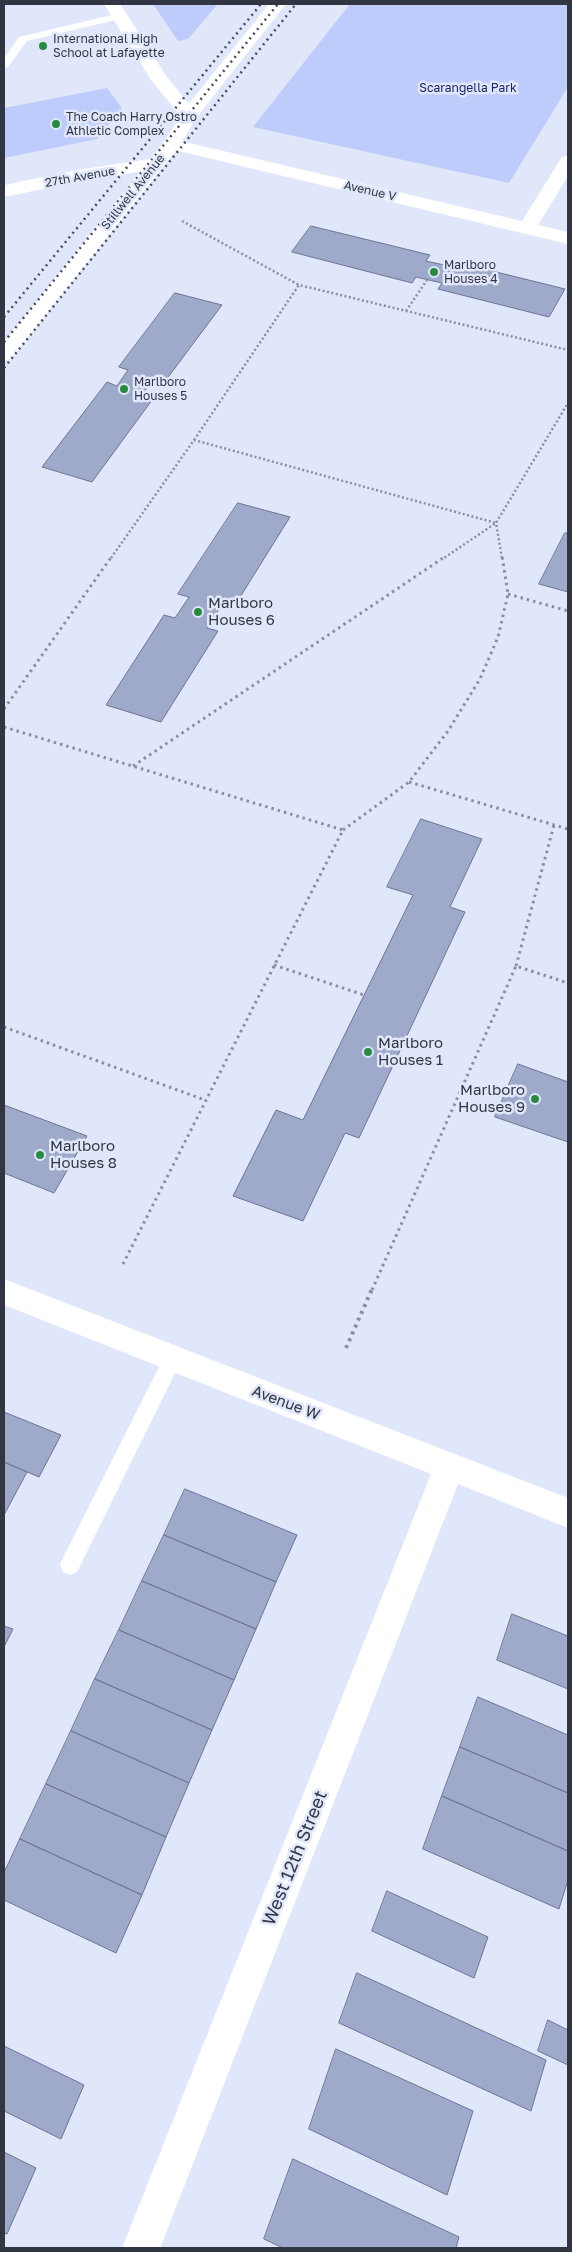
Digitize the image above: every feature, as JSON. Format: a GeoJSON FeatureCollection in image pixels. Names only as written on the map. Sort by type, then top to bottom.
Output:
{"type":"FeatureCollection","features":[{"type":"Feature","properties":{"kind":"street","name":"Stillwell Avenue"},"geometry":{"type":"LineString","coordinates":[[4,355],[172,144],[188,115],[278,4]]}},
{"type":"Feature","properties":{"kind":"street"},"geometry":{"type":"LineString","coordinates":[[116,10],[160,80],[188,115]]}},
{"type":"Feature","properties":{"kind":"street","name":"Avenue V"},"geometry":{"type":"LineString","coordinates":[[172,144],[568,238]]}},
{"type":"Feature","properties":{"kind":"street"},"geometry":{"type":"LineString","coordinates":[[527,228],[568,161]]}},
{"type":"Feature","properties":{"kind":"street","name":"27th Avenue"},"geometry":{"type":"LineString","coordinates":[[4,191],[77,176],[156,164]]}},
{"type":"Feature","properties":{"kind":"street","name":"Avenue W"},"geometry":{"type":"LineString","coordinates":[[4,1292],[568,1513]]}},
{"type":"Feature","properties":{"kind":"street","name":"West 12th Street"},"geometry":{"type":"LineString","coordinates":[[141,2248],[449,1467]]}},
{"type":"Feature","properties":{"kind":"lane"},"geometry":{"type":"LineString","coordinates":[[4,65],[23,40],[116,10]]}},
{"type":"Feature","properties":{"kind":"lane"},"geometry":{"type":"LineString","coordinates":[[70,1565],[173,1359]]}},
{"type":"Feature","properties":{"kind":"path"},"geometry":{"type":"LineString","coordinates":[[182,221],[299,285],[568,350]]}},
{"type":"Feature","properties":{"kind":"path"},"geometry":{"type":"LineString","coordinates":[[406,311],[427,280]]}},
{"type":"Feature","properties":{"kind":"path"},"geometry":{"type":"LineString","coordinates":[[4,709],[194,440],[299,285]]}},
{"type":"Feature","properties":{"kind":"path"},"geometry":{"type":"LineString","coordinates":[[133,766],[496,523],[568,402]]}},
{"type":"Feature","properties":{"kind":"path"},"geometry":{"type":"LineString","coordinates":[[194,440],[496,523]]}},
{"type":"Feature","properties":{"kind":"path"},"geometry":{"type":"LineString","coordinates":[[122,1264],[204,1100],[344,830],[408,782],[448,731],[480,679],[498,637],[508,594],[496,523]]}},
{"type":"Feature","properties":{"kind":"path"},"geometry":{"type":"LineString","coordinates":[[508,594],[568,611]]}},
{"type":"Feature","properties":{"kind":"path"},"geometry":{"type":"LineString","coordinates":[[4,727],[344,830]]}},
{"type":"Feature","properties":{"kind":"path"},"geometry":{"type":"LineString","coordinates":[[408,782],[568,830]]}},
{"type":"Feature","properties":{"kind":"path"},"geometry":{"type":"LineString","coordinates":[[346,1348],[516,966],[554,825]]}},
{"type":"Feature","properties":{"kind":"path"},"geometry":{"type":"LineString","coordinates":[[274,965],[364,995]]}},
{"type":"Feature","properties":{"kind":"path"},"geometry":{"type":"LineString","coordinates":[[516,966],[568,983]]}},
{"type":"Feature","properties":{"kind":"path"},"geometry":{"type":"LineString","coordinates":[[4,1027],[204,1100]]}},
{"type":"Feature","properties":{"kind":"green space"},"geometry":{"type":"Polygon","coordinates":[[[153,4],[218,4],[188,39],[178,41],[153,4]]]}},
{"type":"Feature","properties":{"kind":"green space","name":"Scarangella Park"},"geometry":{"type":"Polygon","coordinates":[[[350,4],[568,4],[568,87],[509,183],[253,127],[350,4]]]}},
{"type":"Feature","properties":{"kind":"green space","name":"The Coach Harry Ostro Athletic Complex"},"geometry":{"type":"Polygon","coordinates":[[[107,88],[122,108],[97,139],[4,158],[4,108],[107,88]]]}},
{"type":"Feature","properties":{"kind":"building","name":"Marlboro Houses 4"},"geometry":{"type":"Polygon","coordinates":[[[311,226],[430,255],[426,261],[453,267],[456,262],[565,289],[549,317],[438,289],[442,283],[416,277],[412,283],[292,252],[311,226]]]}},
{"type":"Feature","properties":{"kind":"building","name":"Marlboro Houses 5"},"geometry":{"type":"Polygon","coordinates":[[[175,293],[222,305],[166,380],[155,377],[143,393],[155,396],[92,482],[42,467],[107,382],[117,386],[128,370],[119,367],[175,293]]]}},
{"type":"Feature","properties":{"kind":"building","name":"Marlboro Houses 6"},"geometry":{"type":"Polygon","coordinates":[[[238,503],[290,517],[232,610],[221,606],[207,628],[218,631],[161,722],[106,705],[164,615],[175,618],[189,597],[178,594],[238,503]]]}},
{"type":"Feature","properties":{"kind":"building"},"geometry":{"type":"Polygon","coordinates":[[[565,533],[568,533],[568,592],[539,584],[565,533]]]}},
{"type":"Feature","properties":{"kind":"building","name":"Marlboro Houses 1"},"geometry":{"type":"Polygon","coordinates":[[[421,819],[482,839],[450,907],[465,912],[359,1138],[345,1133],[303,1221],[233,1196],[276,1110],[303,1120],[413,895],[387,887],[421,819]]]}},
{"type":"Feature","properties":{"kind":"building","name":"Marlboro Houses 9"},"geometry":{"type":"Polygon","coordinates":[[[518,1064],[568,1082],[568,1142],[495,1117],[518,1064]]]}},
{"type":"Feature","properties":{"kind":"building","name":"Marlboro Houses 8"},"geometry":{"type":"Polygon","coordinates":[[[4,1105],[87,1136],[54,1193],[4,1173],[4,1105]]]}},
{"type":"Feature","properties":{"kind":"building"},"geometry":{"type":"Polygon","coordinates":[[[4,1412],[61,1435],[39,1477],[4,1462],[4,1412]]]}},
{"type":"Feature","properties":{"kind":"building"},"geometry":{"type":"Polygon","coordinates":[[[4,1462],[27,1472],[4,1515],[4,1462]]]}},
{"type":"Feature","properties":{"kind":"building"},"geometry":{"type":"Polygon","coordinates":[[[185,1489],[297,1535],[276,1582],[164,1535],[185,1489]]]}},
{"type":"Feature","properties":{"kind":"building"},"geometry":{"type":"Polygon","coordinates":[[[164,1535],[276,1582],[256,1629],[142,1581],[164,1535]]]}},
{"type":"Feature","properties":{"kind":"building"},"geometry":{"type":"Polygon","coordinates":[[[142,1581],[256,1629],[234,1680],[119,1630],[142,1581]]]}},
{"type":"Feature","properties":{"kind":"building"},"geometry":{"type":"Polygon","coordinates":[[[512,1614],[568,1636],[568,1689],[497,1660],[512,1614]]]}},
{"type":"Feature","properties":{"kind":"building"},"geometry":{"type":"Polygon","coordinates":[[[4,1626],[13,1629],[4,1647],[4,1626]]]}},
{"type":"Feature","properties":{"kind":"building"},"geometry":{"type":"Polygon","coordinates":[[[119,1630],[234,1680],[212,1730],[95,1679],[119,1630]]]}},
{"type":"Feature","properties":{"kind":"building"},"geometry":{"type":"Polygon","coordinates":[[[95,1679],[212,1730],[189,1783],[71,1731],[95,1679]]]}},
{"type":"Feature","properties":{"kind":"building"},"geometry":{"type":"Polygon","coordinates":[[[478,1697],[568,1735],[568,1793],[460,1747],[478,1697]]]}},
{"type":"Feature","properties":{"kind":"building"},"geometry":{"type":"Polygon","coordinates":[[[71,1731],[189,1783],[166,1837],[46,1784],[71,1731]]]}},
{"type":"Feature","properties":{"kind":"building"},"geometry":{"type":"Polygon","coordinates":[[[460,1747],[568,1793],[568,1851],[442,1796],[460,1747]]]}},
{"type":"Feature","properties":{"kind":"building"},"geometry":{"type":"Polygon","coordinates":[[[46,1784],[166,1837],[142,1895],[20,1839],[46,1784]]]}},
{"type":"Feature","properties":{"kind":"building"},"geometry":{"type":"Polygon","coordinates":[[[442,1796],[568,1851],[568,1880],[559,1909],[423,1849],[442,1796]]]}},
{"type":"Feature","properties":{"kind":"building"},"geometry":{"type":"Polygon","coordinates":[[[20,1839],[142,1895],[116,1953],[4,1900],[4,1873],[20,1839]]]}},
{"type":"Feature","properties":{"kind":"building"},"geometry":{"type":"Polygon","coordinates":[[[387,1891],[488,1937],[474,1978],[372,1931],[387,1891]]]}},
{"type":"Feature","properties":{"kind":"building"},"geometry":{"type":"Polygon","coordinates":[[[357,1973],[546,2060],[531,2111],[339,2023],[357,1973]]]}},
{"type":"Feature","properties":{"kind":"building"},"geometry":{"type":"Polygon","coordinates":[[[548,2020],[568,2030],[568,2065],[538,2051],[548,2020]]]}},
{"type":"Feature","properties":{"kind":"building"},"geometry":{"type":"Polygon","coordinates":[[[4,2046],[84,2085],[61,2139],[4,2111],[4,2046]]]}},
{"type":"Feature","properties":{"kind":"building"},"geometry":{"type":"Polygon","coordinates":[[[336,2049],[473,2111],[447,2195],[309,2129],[336,2049]]]}},
{"type":"Feature","properties":{"kind":"building"},"geometry":{"type":"Polygon","coordinates":[[[4,2152],[36,2168],[7,2234],[4,2233],[4,2152]]]}},
{"type":"Feature","properties":{"kind":"building"},"geometry":{"type":"Polygon","coordinates":[[[293,2159],[459,2237],[456,2248],[283,2248],[264,2239],[293,2159]]]}},
{"type":"Feature","properties":{"kind":"railway"},"geometry":{"type":"LineString","coordinates":[[4,317],[261,4]]}},
{"type":"Feature","properties":{"kind":"railway"},"geometry":{"type":"LineString","coordinates":[[4,342],[278,4]]}},
{"type":"Feature","properties":{"kind":"railway"},"geometry":{"type":"LineString","coordinates":[[4,368],[296,4]]}},
{"type":"Feature","properties":{"kind":"place","name":"International High School at Lafayette"},"geometry":{"type":"Point","coordinates":[43,46]}},
{"type":"Feature","properties":{"kind":"place","name":"The Coach Harry Ostro Athletic Complex"},"geometry":{"type":"Point","coordinates":[56,124]}},
{"type":"Feature","properties":{"kind":"place","name":"Marlboro Houses 4"},"geometry":{"type":"Point","coordinates":[434,272]}},
{"type":"Feature","properties":{"kind":"place","name":"Marlboro Houses 5"},"geometry":{"type":"Point","coordinates":[124,389]}},
{"type":"Feature","properties":{"kind":"place","name":"Marlboro Houses 6"},"geometry":{"type":"Point","coordinates":[198,612]}},
{"type":"Feature","properties":{"kind":"place","name":"Marlboro Houses 1"},"geometry":{"type":"Point","coordinates":[368,1052]}},
{"type":"Feature","properties":{"kind":"place","name":"Marlboro Houses 9"},"geometry":{"type":"Point","coordinates":[535,1099]}},
{"type":"Feature","properties":{"kind":"place","name":"Marlboro Houses 8"},"geometry":{"type":"Point","coordinates":[40,1155]}}]}
